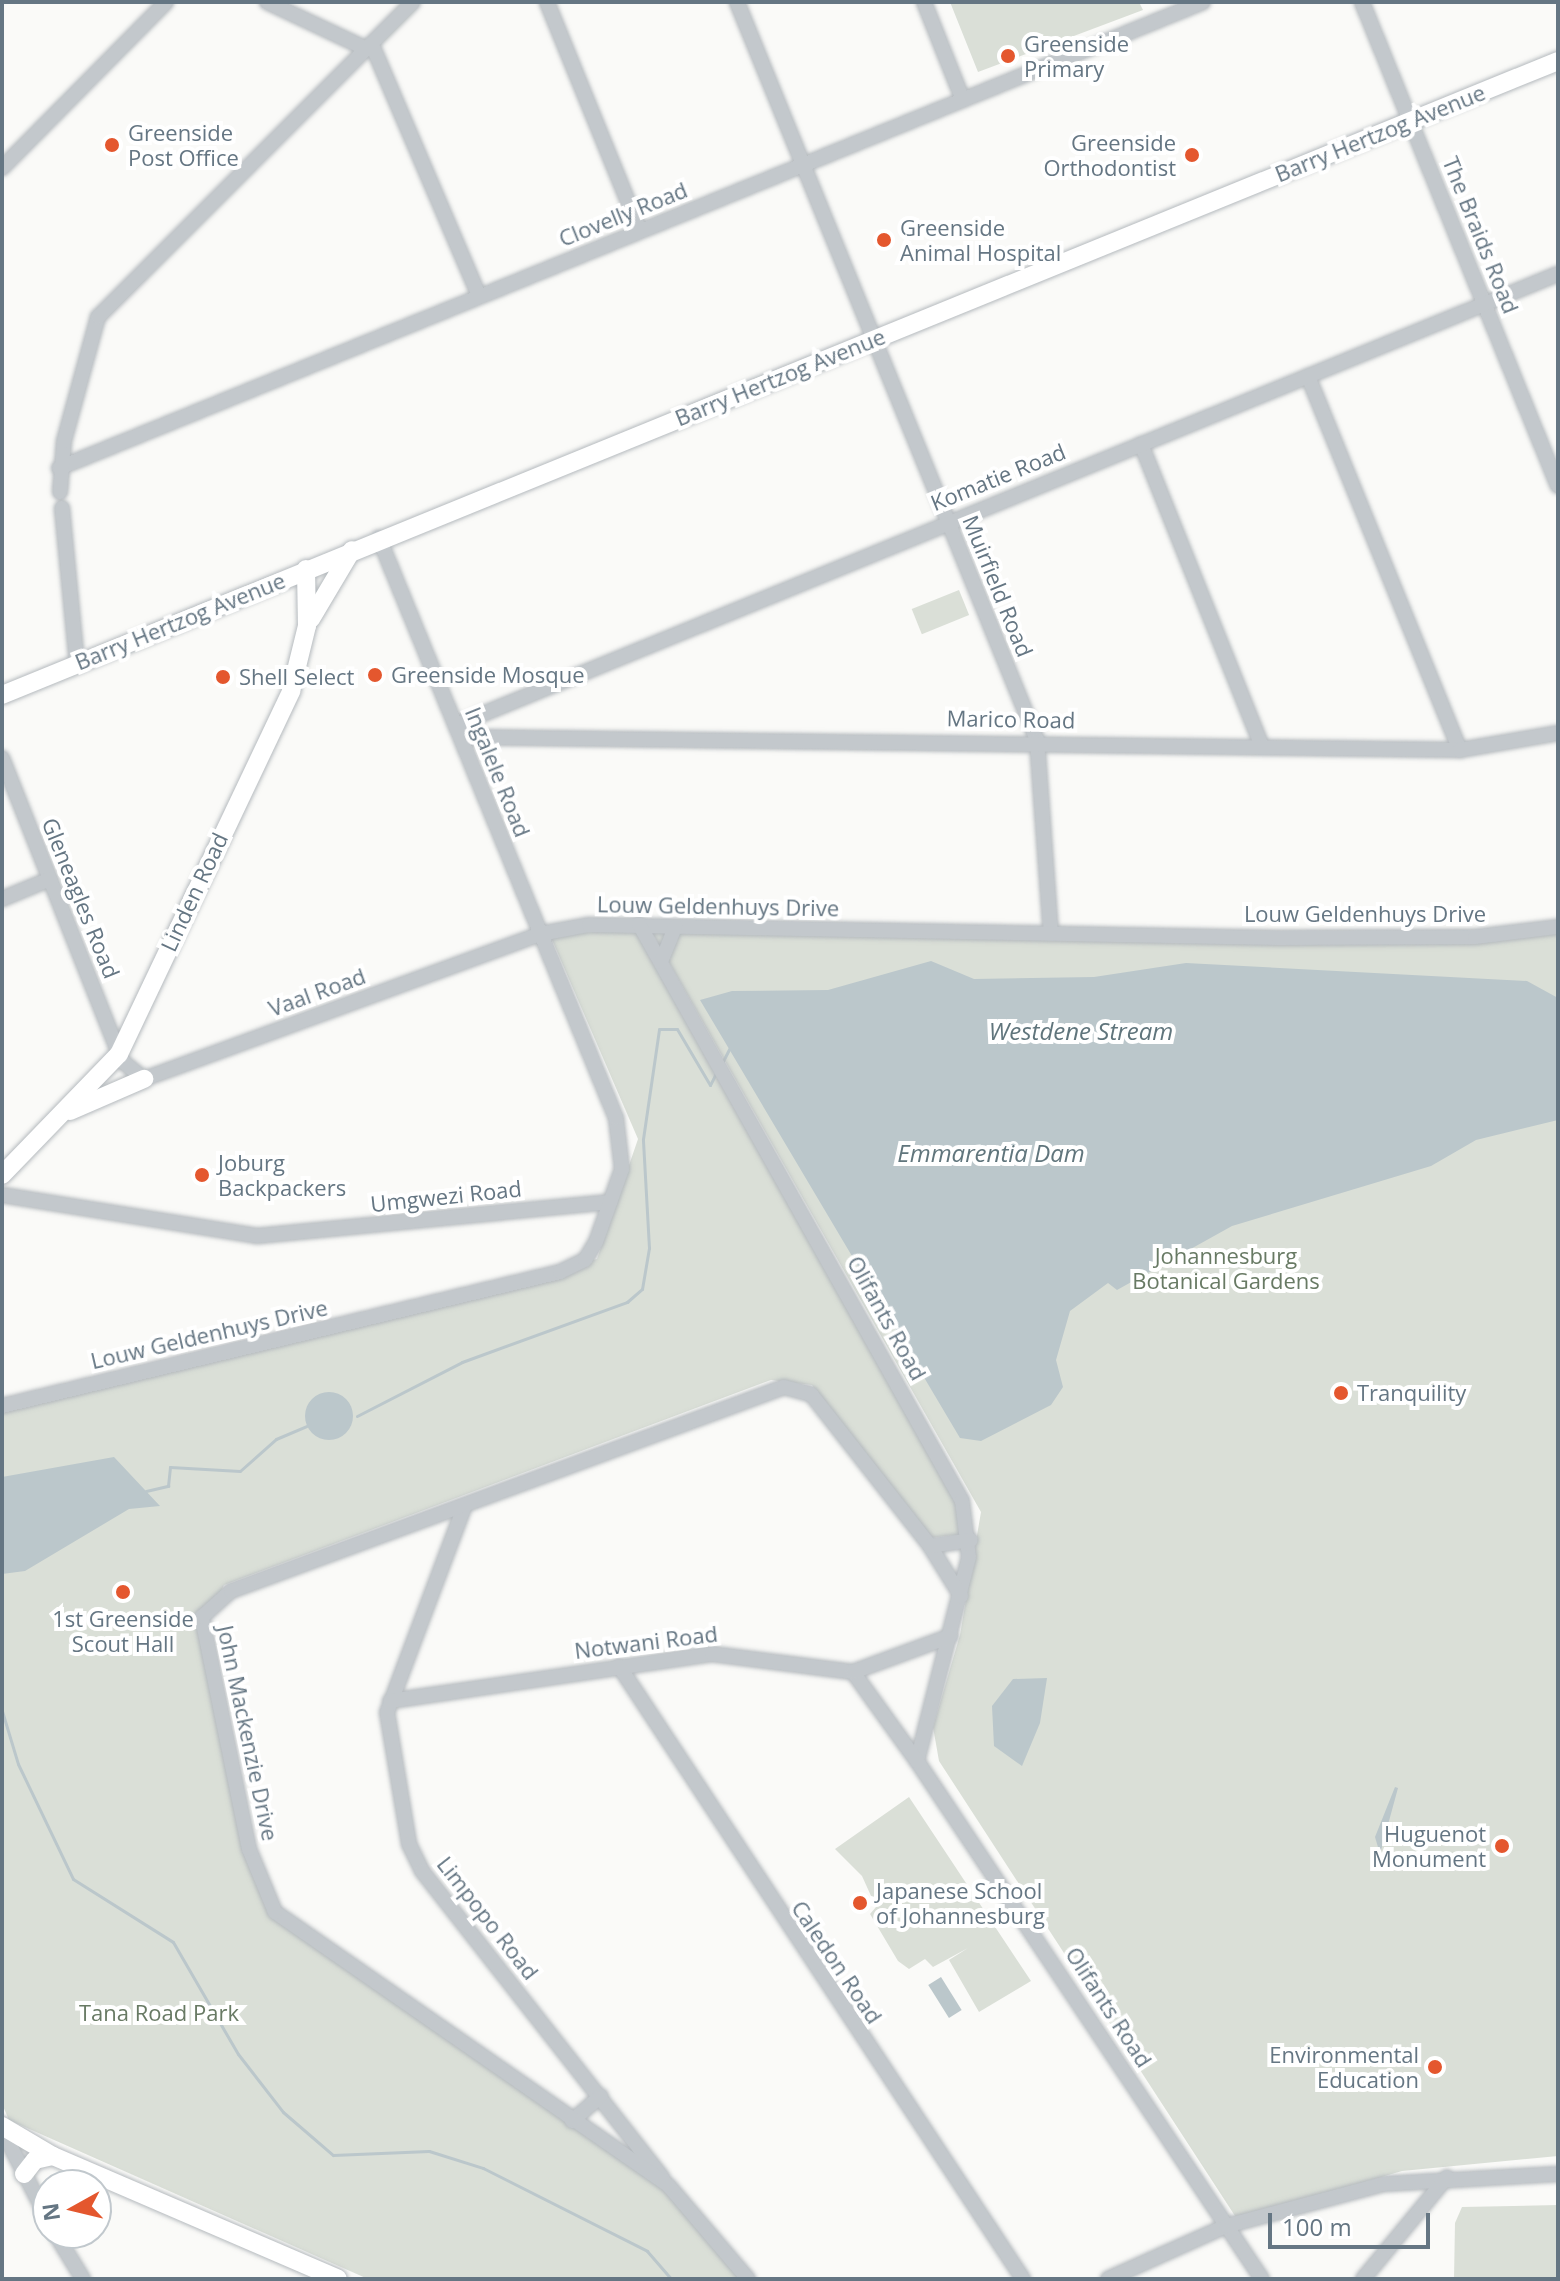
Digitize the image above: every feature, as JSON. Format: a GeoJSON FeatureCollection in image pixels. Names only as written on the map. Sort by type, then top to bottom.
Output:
{"type":"FeatureCollection","features":[{"type":"Feature","properties":{"kind":"main road","name":"Barry Hertzog Avenue"},"geometry":{"type":"LineString","coordinates":[[2,695],[379,538],[1558,61]]}},
{"type":"Feature","properties":{"kind":"main road"},"geometry":{"type":"LineString","coordinates":[[307,626],[352,550]]}},
{"type":"Feature","properties":{"kind":"main road","name":"Linden Road"},"geometry":{"type":"LineString","coordinates":[[2,1175],[67,1112],[119,1054],[291,691],[307,626],[306,569]]}},
{"type":"Feature","properties":{"kind":"main road"},"geometry":{"type":"LineString","coordinates":[[67,1112],[144,1079]]}},
{"type":"Feature","properties":{"kind":"main road"},"geometry":{"type":"LineString","coordinates":[[3,2129],[53,2156],[338,2279]]}},
{"type":"Feature","properties":{"kind":"main road"},"geometry":{"type":"LineString","coordinates":[[24,2174],[35,2160],[53,2156]]}},
{"type":"Feature","properties":{"kind":"street"},"geometry":{"type":"LineString","coordinates":[[2,168],[166,2]]}},
{"type":"Feature","properties":{"kind":"street"},"geometry":{"type":"LineString","coordinates":[[267,2],[370,47],[479,296]]}},
{"type":"Feature","properties":{"kind":"street"},"geometry":{"type":"LineString","coordinates":[[60,492],[59,468],[98,317],[413,2]]}},
{"type":"Feature","properties":{"kind":"street"},"geometry":{"type":"LineString","coordinates":[[547,2],[640,231]]}},
{"type":"Feature","properties":{"kind":"street","name":"Muirfield Road"},"geometry":{"type":"LineString","coordinates":[[737,2],[1037,740],[1051,933]]}},
{"type":"Feature","properties":{"kind":"street"},"geometry":{"type":"LineString","coordinates":[[924,2],[963,100]]}},
{"type":"Feature","properties":{"kind":"street","name":"Clovelly Road"},"geometry":{"type":"LineString","coordinates":[[59,468],[963,100],[1175,7],[1203,2]]}},
{"type":"Feature","properties":{"kind":"street","name":"The Braids Road"},"geometry":{"type":"LineString","coordinates":[[1362,2],[1558,486]]}},
{"type":"Feature","properties":{"kind":"street","name":"Komatie Road"},"geometry":{"type":"LineString","coordinates":[[458,731],[947,521],[1558,274]]}},
{"type":"Feature","properties":{"kind":"street"},"geometry":{"type":"LineString","coordinates":[[1308,376],[1460,750]]}},
{"type":"Feature","properties":{"kind":"street"},"geometry":{"type":"LineString","coordinates":[[1141,444],[1262,747]]}},
{"type":"Feature","properties":{"kind":"street"},"geometry":{"type":"LineString","coordinates":[[62,508],[77,664]]}},
{"type":"Feature","properties":{"kind":"street","name":"Ingalele Road"},"geometry":{"type":"LineString","coordinates":[[379,538],[540,934]]}},
{"type":"Feature","properties":{"kind":"street","name":"Marico Road"},"geometry":{"type":"LineString","coordinates":[[458,731],[1460,750],[1558,733]]}},
{"type":"Feature","properties":{"kind":"street","name":"Gleneagles Road"},"geometry":{"type":"LineString","coordinates":[[2,758],[119,1054]]}},
{"type":"Feature","properties":{"kind":"street"},"geometry":{"type":"LineString","coordinates":[[2,899],[50,879]]}},
{"type":"Feature","properties":{"kind":"street","name":"Louw Geldenhuys Drive"},"geometry":{"type":"LineString","coordinates":[[2,1406],[569,1270],[590,1254],[610,1202],[622,1141],[540,934],[639,924],[1447,938],[1558,927]]}},
{"type":"Feature","properties":{"kind":"street","name":"Olifants Road"},"geometry":{"type":"LineString","coordinates":[[639,924],[956,1486],[971,1540],[961,1596],[917,1761]]}},
{"type":"Feature","properties":{"kind":"street"},"geometry":{"type":"LineString","coordinates":[[661,962],[675,927]]}},
{"type":"Feature","properties":{"kind":"street","name":"Vaal Road"},"geometry":{"type":"LineString","coordinates":[[144,1079],[540,934]]}},
{"type":"Feature","properties":{"kind":"street"},"geometry":{"type":"LineString","coordinates":[[119,1054],[144,1079]]}},
{"type":"Feature","properties":{"kind":"street","name":"Umgwezi Road"},"geometry":{"type":"LineString","coordinates":[[2,1195],[257,1236],[610,1202]]}},
{"type":"Feature","properties":{"kind":"street","name":"John Mackenzie Drive"},"geometry":{"type":"LineString","coordinates":[[748,2279],[668,2185],[275,1912],[255,1871],[202,1638],[205,1609],[222,1596],[764,1392],[795,1387],[811,1394],[930,1546],[961,1596]]}},
{"type":"Feature","properties":{"kind":"street","name":"Limpopo Road"},"geometry":{"type":"LineString","coordinates":[[465,1505],[390,1701],[386,1742],[416,1862],[668,2185]]}},
{"type":"Feature","properties":{"kind":"street"},"geometry":{"type":"LineString","coordinates":[[930,1546],[971,1540]]}},
{"type":"Feature","properties":{"kind":"street","name":"Notwani Road"},"geometry":{"type":"LineString","coordinates":[[390,1701],[619,1666],[735,1654],[853,1672],[951,1636]]}},
{"type":"Feature","properties":{"kind":"street","name":"Caledon Road"},"geometry":{"type":"LineString","coordinates":[[619,1666],[1023,2279]]}},
{"type":"Feature","properties":{"kind":"street","name":"Olifants Road"},"geometry":{"type":"LineString","coordinates":[[853,1672],[917,1761],[1262,2279]]}},
{"type":"Feature","properties":{"kind":"street"},"geometry":{"type":"LineString","coordinates":[[572,2121],[601,2096]]}},
{"type":"Feature","properties":{"kind":"street"},"geometry":{"type":"LineString","coordinates":[[3,2129],[32,2189]]}},
{"type":"Feature","properties":{"kind":"street"},"geometry":{"type":"LineString","coordinates":[[1108,2279],[1226,2226],[1384,2184],[1447,2177],[1558,2174]]}},
{"type":"Feature","properties":{"kind":"street"},"geometry":{"type":"LineString","coordinates":[[1363,2279],[1447,2177]]}},
{"type":"Feature","properties":{"kind":"street"},"geometry":{"type":"LineString","coordinates":[[65,2249],[83,2279]]}},
{"type":"Feature","properties":{"kind":"green space"},"geometry":{"type":"Polygon","coordinates":[[[950,2],[1139,2],[1143,10],[978,72],[950,2]]]}},
{"type":"Feature","properties":{"kind":"green space"},"geometry":{"type":"Polygon","coordinates":[[[959,590],[969,615],[922,634],[912,609],[959,590]]]}},
{"type":"Feature","properties":{"kind":"green space","name":"Tana Road Park"},"geometry":{"type":"Polygon","coordinates":[[[637,929],[955,1496],[964,1534],[928,1538],[812,1385],[771,1380],[224,1585],[205,1624],[258,1875],[278,1912],[669,2180],[744,2279],[368,2279],[9,2120],[2,2104],[2,1403],[597,1259],[638,1139],[550,935],[637,929]]]}},
{"type":"Feature","properties":{"kind":"green space","name":"Johannesburg Botanical Gardens"},"geometry":{"type":"Polygon","coordinates":[[[650,929],[1493,942],[1558,930],[1558,2156],[1402,2171],[1237,2219],[939,1761],[933,1727],[960,1635],[981,1512],[650,929]]]}},
{"type":"Feature","properties":{"kind":"green space"},"geometry":{"type":"Polygon","coordinates":[[[909,1797],[1031,1981],[979,2012],[949,1960],[968,1948],[933,1967],[925,1959],[909,1969],[898,1961],[870,1914],[876,1907],[862,1876],[835,1849],[909,1797]]]}},
{"type":"Feature","properties":{"kind":"green space"},"geometry":{"type":"Polygon","coordinates":[[[1558,2205],[1558,2279],[1454,2279],[1455,2223],[1462,2207],[1558,2205]]]}},
{"type":"Feature","properties":{"kind":"water","name":"Emmarentia Dam"},"geometry":{"type":"Polygon","coordinates":[[[931,961],[974,979],[1094,977],[1186,963],[1527,981],[1558,998],[1558,1120],[1476,1140],[1431,1166],[1232,1226],[1117,1290],[1108,1283],[1070,1311],[1056,1360],[1063,1387],[1051,1405],[981,1441],[960,1438],[700,1000],[732,991],[828,990],[931,961]]]}},
{"type":"Feature","properties":{"kind":"water"},"geometry":{"type":"Polygon","coordinates":[[[329,1392],[346,1399],[353,1416],[346,1433],[329,1440],[312,1433],[305,1416],[312,1399],[329,1392]]]}},
{"type":"Feature","properties":{"kind":"water"},"geometry":{"type":"Polygon","coordinates":[[[114,1457],[160,1506],[129,1509],[25,1571],[2,1574],[2,1477],[114,1457]]]}},
{"type":"Feature","properties":{"kind":"water"},"geometry":{"type":"Polygon","coordinates":[[[1047,1678],[1040,1723],[1022,1766],[994,1746],[992,1706],[1013,1679],[1047,1678]]]}},
{"type":"Feature","properties":{"kind":"water"},"geometry":{"type":"Polygon","coordinates":[[[1395,1787],[1398,1788],[1380,1854],[1375,1837],[1395,1787]]]}},
{"type":"Feature","properties":{"kind":"water"},"geometry":{"type":"Polygon","coordinates":[[[941,1977],[962,2010],[949,2018],[928,1985],[941,1977]]]}},
{"type":"Feature","properties":{"kind":"waterway"},"geometry":{"type":"LineString","coordinates":[[357,1416],[462,1362],[627,1302],[642,1289],[649,1248],[643,1139],[659,1029],[677,1029],[710,1085],[716,1073]]}},
{"type":"Feature","properties":{"kind":"waterway","name":"Westdene Stream"},"geometry":{"type":"LineString","coordinates":[[722,1063],[729,1049]]}},
{"type":"Feature","properties":{"kind":"waterway"},"geometry":{"type":"LineString","coordinates":[[146,1491],[168,1486],[170,1467],[240,1471],[276,1439],[306,1426]]}},
{"type":"Feature","properties":{"kind":"waterway"},"geometry":{"type":"LineString","coordinates":[[2,1711],[18,1764],[73,1879],[173,1942],[238,2054],[283,2112],[333,2155],[429,2151],[483,2168],[647,2251],[671,2279]]}},
{"type":"Feature","properties":{"kind":"place","name":"Greenside Primary"},"geometry":{"type":"Point","coordinates":[1008,56]}},
{"type":"Feature","properties":{"kind":"place","name":"Greenside Post Office"},"geometry":{"type":"Point","coordinates":[112,145]}},
{"type":"Feature","properties":{"kind":"place","name":"Greenside Orthodontist"},"geometry":{"type":"Point","coordinates":[1192,155]}},
{"type":"Feature","properties":{"kind":"place","name":"Greenside Animal Hospital"},"geometry":{"type":"Point","coordinates":[884,240]}},
{"type":"Feature","properties":{"kind":"place","name":"Greenside Mosque"},"geometry":{"type":"Point","coordinates":[375,675]}},
{"type":"Feature","properties":{"kind":"place","name":"Shell Select"},"geometry":{"type":"Point","coordinates":[223,677]}},
{"type":"Feature","properties":{"kind":"place","name":"Joburg Backpackers"},"geometry":{"type":"Point","coordinates":[202,1175]}},
{"type":"Feature","properties":{"kind":"place","name":"Tranquility"},"geometry":{"type":"Point","coordinates":[1341,1393]}},
{"type":"Feature","properties":{"kind":"place","name":"1st Greenside Scout Hall"},"geometry":{"type":"Point","coordinates":[123,1592]}},
{"type":"Feature","properties":{"kind":"place","name":"Huguenot Monument"},"geometry":{"type":"Point","coordinates":[1502,1846]}},
{"type":"Feature","properties":{"kind":"place","name":"Japanese School of Johannesburg"},"geometry":{"type":"Point","coordinates":[860,1903]}},
{"type":"Feature","properties":{"kind":"place","name":"Environmental Education"},"geometry":{"type":"Point","coordinates":[1435,2067]}}]}
